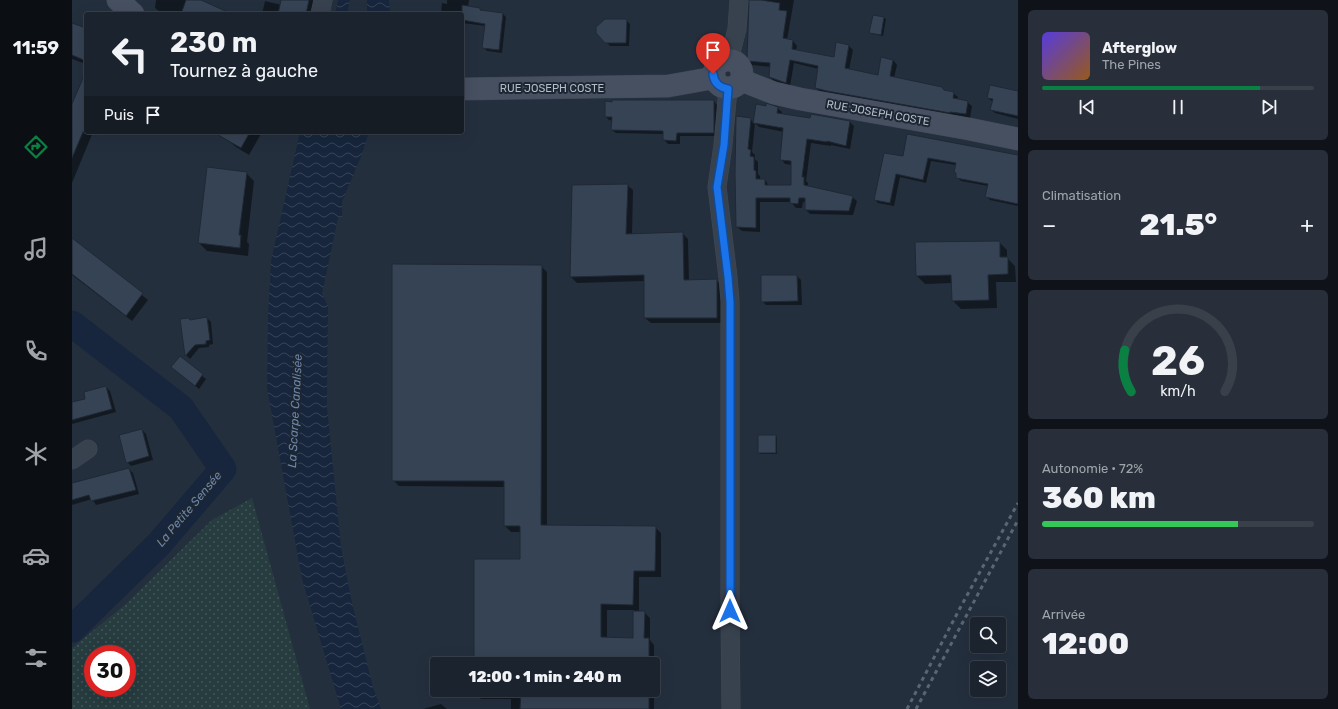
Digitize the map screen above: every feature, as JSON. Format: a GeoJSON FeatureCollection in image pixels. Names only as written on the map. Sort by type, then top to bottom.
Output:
{"type":"FeatureCollection","features":[{"type":"Feature","properties":{"kind":"street"},"geometry":{"type":"LineString","coordinates":[[118,0],[131,12]]}},
{"type":"Feature","properties":{"kind":"street"},"geometry":{"type":"LineString","coordinates":[[320,12],[323,0]]}},
{"type":"Feature","properties":{"kind":"street"},"geometry":{"type":"LineString","coordinates":[[731,709],[730,302],[717,187],[724,145],[728,82],[742,72],[739,65],[729,60],[737,30],[739,0]]}},
{"type":"Feature","properties":{"kind":"street","name":"RUE JOSEPH COSTE"},"geometry":{"type":"LineString","coordinates":[[464,89],[668,86],[728,82],[800,99],[961,127],[1018,139]]}},
{"type":"Feature","properties":{"kind":"street"},"geometry":{"type":"LineString","coordinates":[[72,460],[88,449]]}},
{"type":"Feature","properties":{"kind":"green space"},"geometry":{"type":"Polygon","coordinates":[[[252,498],[310,709],[72,709],[72,648],[126,604],[212,520],[252,498]]]}},
{"type":"Feature","properties":{"kind":"water"},"geometry":{"type":"Polygon","coordinates":[[[338,0],[350,0],[347,12],[335,12],[338,0]]]}},
{"type":"Feature","properties":{"kind":"water"},"geometry":{"type":"Polygon","coordinates":[[[367,0],[389,0],[390,12],[367,12],[367,0]]]}},
{"type":"Feature","properties":{"kind":"water","name":"La Scarpe Canalisée"},"geometry":{"type":"Polygon","coordinates":[[[300,134],[368,134],[362,154],[342,202],[342,217],[338,218],[322,294],[328,306],[327,407],[341,547],[352,603],[373,687],[381,709],[341,709],[302,579],[267,388],[268,317],[271,261],[300,134]]]}},
{"type":"Feature","properties":{"kind":"building"},"geometry":{"type":"Polygon","coordinates":[[[186,0],[201,0],[228,12],[182,12],[186,0]]]}},
{"type":"Feature","properties":{"kind":"building"},"geometry":{"type":"Polygon","coordinates":[[[281,0],[309,0],[306,12],[278,12],[281,0]]]}},
{"type":"Feature","properties":{"kind":"building"},"geometry":{"type":"Polygon","coordinates":[[[749,0],[780,3],[779,10],[787,11],[783,38],[793,40],[792,49],[834,57],[836,42],[849,45],[845,68],[878,75],[881,57],[893,60],[890,76],[942,87],[944,90],[954,92],[953,98],[968,101],[966,114],[950,113],[815,88],[818,66],[790,60],[786,83],[769,77],[770,63],[747,61],[749,0]]]}},
{"type":"Feature","properties":{"kind":"building"},"geometry":{"type":"Polygon","coordinates":[[[462,5],[480,8],[480,10],[503,13],[499,50],[482,48],[485,24],[464,20],[464,12],[462,12],[462,5]]]}},
{"type":"Feature","properties":{"kind":"building"},"geometry":{"type":"Polygon","coordinates":[[[873,15],[884,17],[881,35],[869,33],[873,15]]]}},
{"type":"Feature","properties":{"kind":"building"},"geometry":{"type":"Polygon","coordinates":[[[605,19],[627,19],[626,43],[605,43],[596,33],[596,27],[605,19]]]}},
{"type":"Feature","properties":{"kind":"building"},"geometry":{"type":"Polygon","coordinates":[[[72,23],[84,27],[84,60],[72,55],[72,23]]]}},
{"type":"Feature","properties":{"kind":"building"},"geometry":{"type":"Polygon","coordinates":[[[84,76],[84,130],[72,158],[72,104],[84,76]]]}},
{"type":"Feature","properties":{"kind":"building"},"geometry":{"type":"Polygon","coordinates":[[[990,85],[1018,91],[1018,116],[990,110],[993,99],[987,98],[990,85]]]}},
{"type":"Feature","properties":{"kind":"building"},"geometry":{"type":"Polygon","coordinates":[[[612,100],[714,100],[714,133],[677,133],[676,141],[663,140],[663,131],[611,130],[612,117],[605,117],[605,101],[612,102],[612,100]]]}},
{"type":"Feature","properties":{"kind":"building"},"geometry":{"type":"Polygon","coordinates":[[[766,103],[778,107],[777,113],[810,118],[811,114],[850,121],[846,146],[827,141],[807,139],[802,177],[804,177],[804,185],[853,196],[849,211],[805,210],[805,198],[799,198],[798,204],[790,203],[790,198],[756,198],[756,228],[736,227],[736,116],[751,118],[748,149],[751,150],[750,156],[754,157],[756,179],[765,179],[765,185],[791,185],[791,161],[780,160],[783,128],[753,123],[756,104],[766,106],[766,103]]]}},
{"type":"Feature","properties":{"kind":"building"},"geometry":{"type":"Polygon","coordinates":[[[216,134],[249,134],[241,148],[216,134]]]}},
{"type":"Feature","properties":{"kind":"building"},"geometry":{"type":"Polygon","coordinates":[[[907,134],[1018,155],[1018,204],[985,197],[988,184],[956,178],[956,173],[954,172],[956,163],[928,158],[923,180],[896,174],[890,203],[874,200],[884,153],[903,156],[907,134]]]}},
{"type":"Feature","properties":{"kind":"building"},"geometry":{"type":"Polygon","coordinates":[[[207,167],[247,172],[239,235],[241,235],[240,248],[198,243],[207,167]]]}},
{"type":"Feature","properties":{"kind":"building"},"geometry":{"type":"Polygon","coordinates":[[[628,184],[626,234],[683,232],[684,280],[717,279],[717,318],[644,318],[644,275],[570,277],[572,185],[628,184]]]}},
{"type":"Feature","properties":{"kind":"building"},"geometry":{"type":"Polygon","coordinates":[[[72,238],[143,293],[126,316],[72,274],[72,238]]]}},
{"type":"Feature","properties":{"kind":"building"},"geometry":{"type":"Polygon","coordinates":[[[1000,241],[1000,257],[1008,257],[1008,274],[988,275],[989,300],[952,301],[951,275],[916,276],[915,242],[1000,241]]]}},
{"type":"Feature","properties":{"kind":"building"},"geometry":{"type":"Polygon","coordinates":[[[392,264],[542,265],[541,525],[656,526],[655,571],[634,571],[633,605],[601,604],[601,637],[633,638],[633,611],[645,611],[644,638],[649,638],[649,657],[474,657],[474,559],[520,559],[520,526],[504,526],[504,481],[392,481],[392,264]]]}},
{"type":"Feature","properties":{"kind":"building"},"geometry":{"type":"Polygon","coordinates":[[[761,275],[797,275],[798,301],[761,302],[761,275]]]}},
{"type":"Feature","properties":{"kind":"building"},"geometry":{"type":"Polygon","coordinates":[[[207,317],[210,340],[206,341],[206,344],[195,345],[185,356],[180,319],[188,318],[190,320],[207,317]]]}},
{"type":"Feature","properties":{"kind":"building"},"geometry":{"type":"Polygon","coordinates":[[[180,356],[203,374],[195,386],[171,367],[180,356]]]}},
{"type":"Feature","properties":{"kind":"building"},"geometry":{"type":"Polygon","coordinates":[[[106,386],[112,409],[72,420],[72,402],[85,399],[84,392],[106,386]]]}},
{"type":"Feature","properties":{"kind":"building"},"geometry":{"type":"Polygon","coordinates":[[[142,429],[149,456],[126,463],[119,435],[142,429]]]}},
{"type":"Feature","properties":{"kind":"building"},"geometry":{"type":"Polygon","coordinates":[[[758,435],[776,435],[776,453],[758,453],[758,435]]]}},
{"type":"Feature","properties":{"kind":"building"},"geometry":{"type":"Polygon","coordinates":[[[129,468],[136,490],[91,501],[89,495],[72,500],[72,483],[129,468]]]}},
{"type":"Feature","properties":{"kind":"building"},"geometry":{"type":"Polygon","coordinates":[[[521,697],[649,697],[649,709],[520,709],[521,697]]]}},
{"type":"Feature","properties":{"kind":"waterway","name":"La Petite Sensée"},"geometry":{"type":"LineString","coordinates":[[72,324],[181,408],[223,469],[159,544],[72,629]]}},
{"type":"Feature","properties":{"kind":"railway"},"geometry":{"type":"LineString","coordinates":[[907,709],[1018,503]]}},
{"type":"Feature","properties":{"kind":"railway"},"geometry":{"type":"LineString","coordinates":[[916,709],[1018,520]]}},
{"type":"Feature","properties":{"kind":"route"},"geometry":{"type":"LineString","coordinates":[[713,74],[713,78],[718,85],[728,89],[724,145],[717,187],[730,302],[730,611]]}}]}
